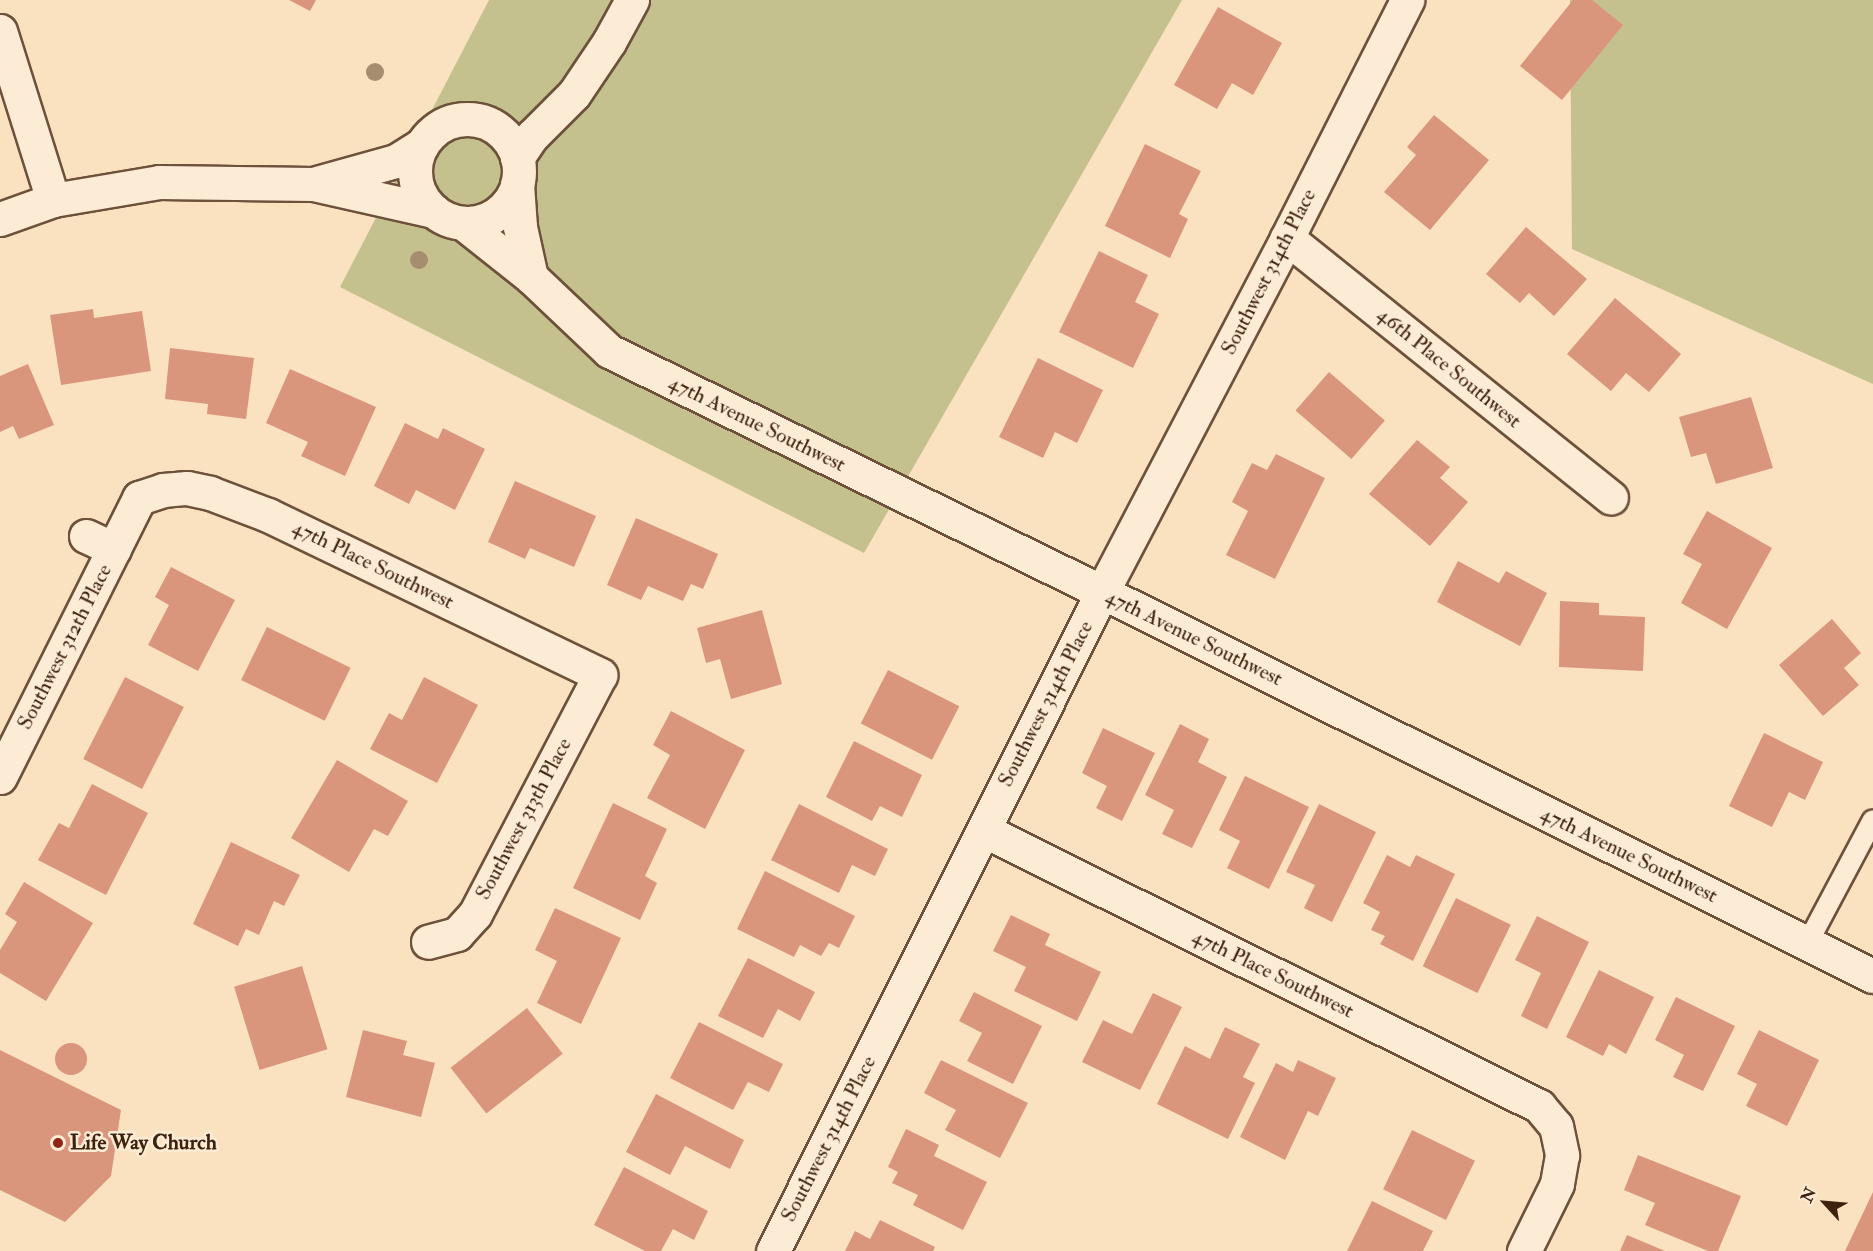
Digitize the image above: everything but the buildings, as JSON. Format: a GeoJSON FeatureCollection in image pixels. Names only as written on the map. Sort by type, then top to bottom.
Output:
{"type":"FeatureCollection","features":[{"type":"Feature","properties":{"kind":"street"},"geometry":{"type":"LineString","coordinates":[[0,219],[53,200],[159,182],[313,184],[448,217],[478,222],[503,209],[532,136],[574,94],[609,42],[632,0]]}},
{"type":"Feature","properties":{"kind":"street","name":"Southwest 314th Place"},"geometry":{"type":"LineString","coordinates":[[773,1251],[1102,592],[1287,238],[1407,0]]}},
{"type":"Feature","properties":{"kind":"street"},"geometry":{"type":"LineString","coordinates":[[0,31],[53,200]]}},
{"type":"Feature","properties":{"kind":"street"},"geometry":{"type":"LineString","coordinates":[[313,184],[396,161],[422,145],[440,127],[464,119],[477,120],[524,113],[574,94]]}},
{"type":"Feature","properties":{"kind":"street"},"geometry":{"type":"LineString","coordinates":[[477,120],[502,133],[512,145],[517,171],[520,227],[531,277]]}},
{"type":"Feature","properties":{"kind":"street"},"geometry":{"type":"LineString","coordinates":[[422,145],[415,168],[416,180],[426,202],[448,217]]}},
{"type":"Feature","properties":{"kind":"street","name":"47th Avenue Southwest"},"geometry":{"type":"LineString","coordinates":[[448,217],[531,277],[609,351],[1102,592],[1873,976]]}},
{"type":"Feature","properties":{"kind":"street","name":"46th Place Southwest"},"geometry":{"type":"LineString","coordinates":[[1287,238],[1611,498]]}},
{"type":"Feature","properties":{"kind":"street","name":"47th Place Southwest"},"geometry":{"type":"LineString","coordinates":[[139,498],[163,490],[188,488],[210,493],[268,515],[600,675]]}},
{"type":"Feature","properties":{"kind":"street","name":"Southwest 312th Place"},"geometry":{"type":"LineString","coordinates":[[0,777],[100,543],[139,498]]}},
{"type":"Feature","properties":{"kind":"street","name":"Southwest 313th Place"},"geometry":{"type":"LineString","coordinates":[[428,942],[457,933],[475,914],[600,675]]}},
{"type":"Feature","properties":{"kind":"street","name":"47th Place Southwest"},"geometry":{"type":"LineString","coordinates":[[983,830],[1539,1106],[1556,1126],[1562,1155],[1557,1184],[1524,1251]]}},
{"type":"Feature","properties":{"kind":"lane"},"geometry":{"type":"LineString","coordinates":[[1807,944],[1873,820]]}},
{"type":"Feature","properties":{"kind":"shaded area"},"geometry":{"type":"Polygon","coordinates":[[[489,0],[1182,0],[864,553],[340,287],[489,0]]]}},
{"type":"Feature","properties":{"kind":"shaded area"},"geometry":{"type":"Polygon","coordinates":[[[1570,0],[1873,0],[1873,384],[1572,249],[1570,0]]]}},
{"type":"Feature","properties":{"kind":"place","name":"Life Way Church"},"geometry":{"type":"Point","coordinates":[58,1143]}}]}
